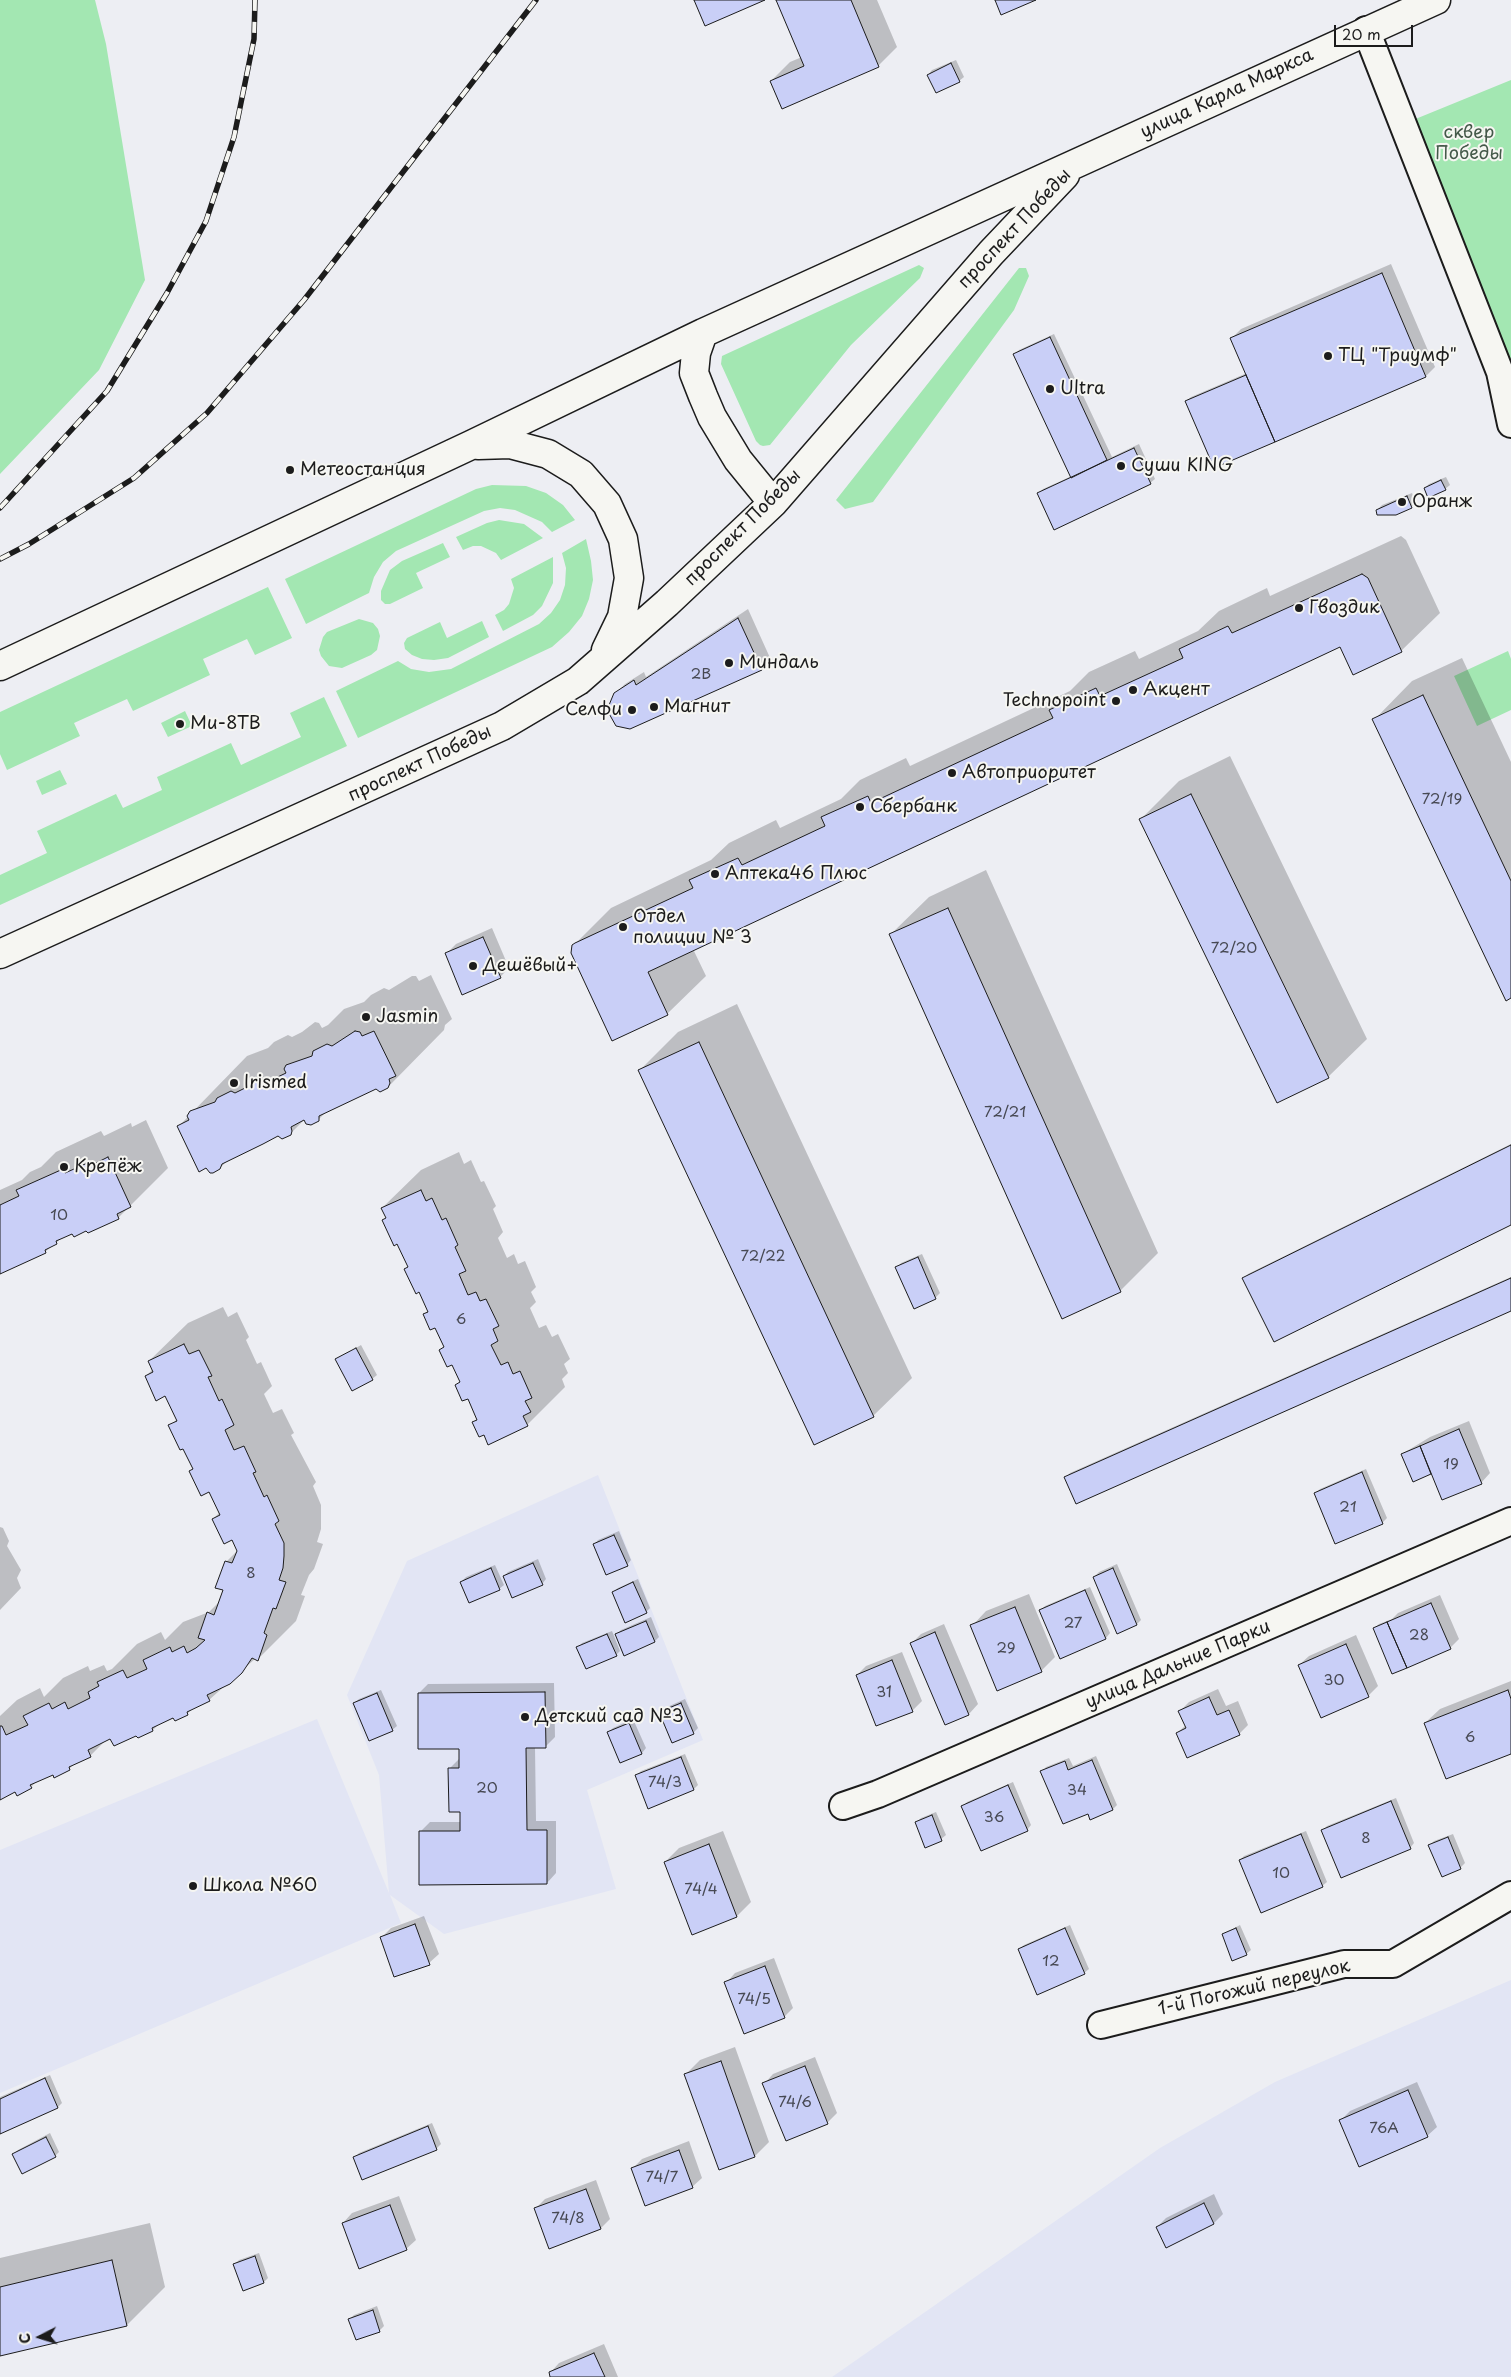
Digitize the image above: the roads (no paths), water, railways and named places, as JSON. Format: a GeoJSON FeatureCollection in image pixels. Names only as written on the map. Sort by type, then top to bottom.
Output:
{"type":"FeatureCollection","features":[{"type":"Feature","properties":{"kind":"main road","name":"улица Карла Маркса"},"geometry":{"type":"LineString","coordinates":[[1074,165],[1366,30],[1436,0]]}},
{"type":"Feature","properties":{"kind":"main road","name":"проспект Победы"},"geometry":{"type":"LineString","coordinates":[[0,666],[471,445],[703,333],[1074,165]]}},
{"type":"Feature","properties":{"kind":"main road","name":"проспект Победы"},"geometry":{"type":"LineString","coordinates":[[0,954],[502,726],[578,681],[666,603],[773,502],[991,253],[1074,165]]}},
{"type":"Feature","properties":{"kind":"main road"},"geometry":{"type":"LineString","coordinates":[[703,333],[696,353],[694,372],[703,396],[712,417],[738,460],[773,502]]}},
{"type":"Feature","properties":{"kind":"main road"},"geometry":{"type":"LineString","coordinates":[[471,445],[510,444],[548,454],[581,474],[607,504],[624,540],[629,578],[622,617],[605,652],[578,681]]}},
{"type":"Feature","properties":{"kind":"street"},"geometry":{"type":"LineString","coordinates":[[1366,30],[1500,372],[1511,424]]}},
{"type":"Feature","properties":{"kind":"street","name":"улица Дальние Парки"},"geometry":{"type":"LineString","coordinates":[[843,1806],[878,1794],[1511,1521]]}},
{"type":"Feature","properties":{"kind":"street","name":"1-й Погожий переулок"},"geometry":{"type":"LineString","coordinates":[[1101,2025],[1344,1964],[1392,1964],[1511,1895]]}},
{"type":"Feature","properties":{"kind":"railway"},"geometry":{"type":"LineString","coordinates":[[0,508],[107,391],[167,293],[206,221],[234,137],[254,39],[255,0]]}},
{"type":"Feature","properties":{"kind":"railway"},"geometry":{"type":"LineString","coordinates":[[0,559],[29,544],[134,478],[207,413],[304,300],[536,0]]}},
{"type":"Feature","properties":{"kind":"place","name":"ТЦ \"Триумф\""},"geometry":{"type":"Point","coordinates":[1328,356]}},
{"type":"Feature","properties":{"kind":"place","name":"Ultra"},"geometry":{"type":"Point","coordinates":[1050,389]}},
{"type":"Feature","properties":{"kind":"place","name":"Суши KING"},"geometry":{"type":"Point","coordinates":[1121,466]}},
{"type":"Feature","properties":{"kind":"place","name":"Метеостанция"},"geometry":{"type":"Point","coordinates":[290,470]}},
{"type":"Feature","properties":{"kind":"place","name":"Оранж"},"geometry":{"type":"Point","coordinates":[1402,502]}},
{"type":"Feature","properties":{"kind":"place","name":"Гвоздик"},"geometry":{"type":"Point","coordinates":[1299,608]}},
{"type":"Feature","properties":{"kind":"place","name":"Миндаль"},"geometry":{"type":"Point","coordinates":[729,663]}},
{"type":"Feature","properties":{"kind":"place","name":"Акцент"},"geometry":{"type":"Point","coordinates":[1133,690]}},
{"type":"Feature","properties":{"kind":"place","name":"Technopoint"},"geometry":{"type":"Point","coordinates":[1116,701]}},
{"type":"Feature","properties":{"kind":"place","name":"Магнит"},"geometry":{"type":"Point","coordinates":[654,707]}},
{"type":"Feature","properties":{"kind":"place","name":"Селфи"},"geometry":{"type":"Point","coordinates":[632,710]}},
{"type":"Feature","properties":{"kind":"place","name":"Ми-8ТВ"},"geometry":{"type":"Point","coordinates":[180,724]}},
{"type":"Feature","properties":{"kind":"place","name":"Автоприоритет"},"geometry":{"type":"Point","coordinates":[952,773]}},
{"type":"Feature","properties":{"kind":"place","name":"Сбербанк"},"geometry":{"type":"Point","coordinates":[860,807]}},
{"type":"Feature","properties":{"kind":"place","name":"Аптека46 Плюс"},"geometry":{"type":"Point","coordinates":[715,874]}},
{"type":"Feature","properties":{"kind":"place","name":"Отдел полиции № 3"},"geometry":{"type":"Point","coordinates":[623,927]}},
{"type":"Feature","properties":{"kind":"place","name":"Дешёвый+"},"geometry":{"type":"Point","coordinates":[473,966]}},
{"type":"Feature","properties":{"kind":"place","name":"Jasmin"},"geometry":{"type":"Point","coordinates":[366,1017]}},
{"type":"Feature","properties":{"kind":"place","name":"Irismed"},"geometry":{"type":"Point","coordinates":[234,1083]}},
{"type":"Feature","properties":{"kind":"place","name":"Крепёж"},"geometry":{"type":"Point","coordinates":[64,1167]}},
{"type":"Feature","properties":{"kind":"place","name":"Детский сад №3"},"geometry":{"type":"Point","coordinates":[525,1717]}},
{"type":"Feature","properties":{"kind":"place","name":"Школа №60"},"geometry":{"type":"Point","coordinates":[193,1886]}},
{"type":"Feature","properties":{"kind":"park label","name":"сквер Победы"},"geometry":{"type":"Point","coordinates":[1469,143]}}]}
